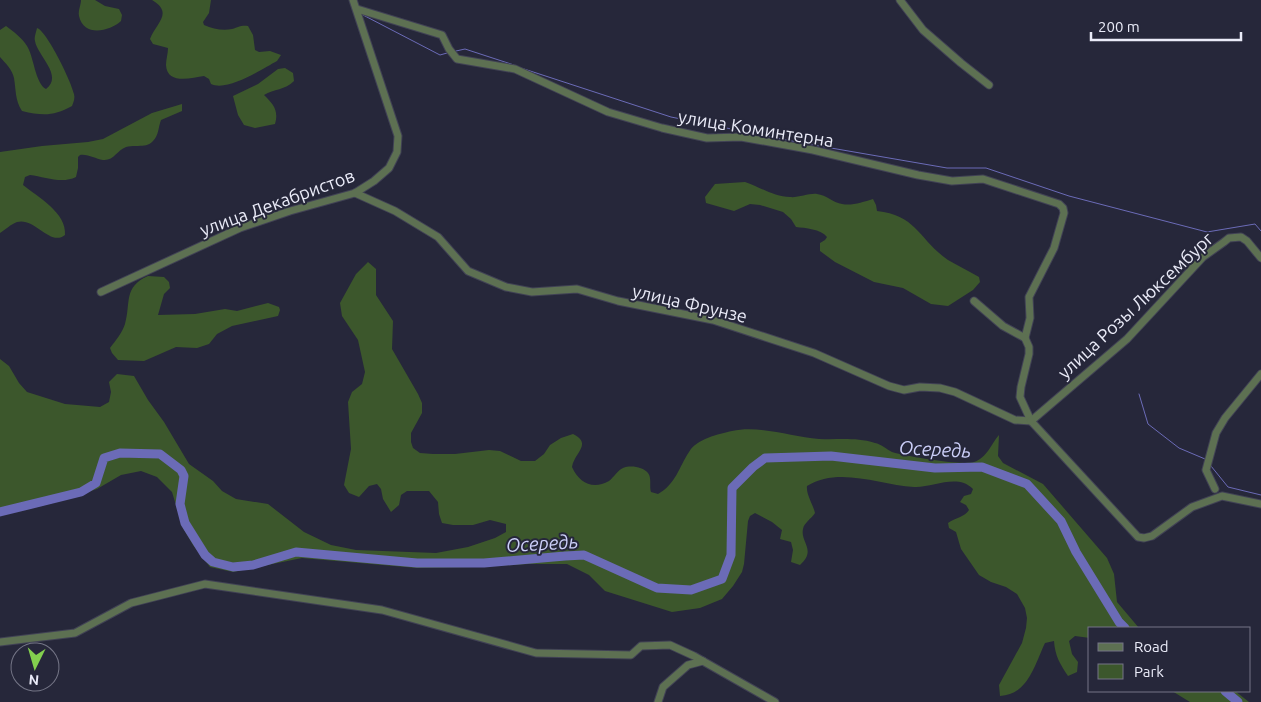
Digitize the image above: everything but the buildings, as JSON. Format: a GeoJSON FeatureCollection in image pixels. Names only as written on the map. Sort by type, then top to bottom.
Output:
{"type":"FeatureCollection","features":[{"type":"Feature","properties":{"kind":"street","name":"улица Декабристов"},"geometry":{"type":"LineString","coordinates":[[101,292],[240,228],[290,211],[355,193],[389,168],[398,152],[398,136],[353,0]]}},
{"type":"Feature","properties":{"kind":"street"},"geometry":{"type":"LineString","coordinates":[[900,0],[923,30],[989,85]]}},
{"type":"Feature","properties":{"kind":"street","name":"улица Коминтерна"},"geometry":{"type":"LineString","coordinates":[[357,9],[442,35],[457,59],[515,69],[608,112],[662,128],[706,138],[741,137],[952,181],[984,179],[1059,204],[1063,208],[1064,213],[1054,248],[1029,297],[1030,318],[1025,338]]}},
{"type":"Feature","properties":{"kind":"street","name":"улица Фрунзе"},"geometry":{"type":"LineString","coordinates":[[355,193],[394,211],[438,237],[468,271],[506,287],[532,292],[577,289],[618,301],[713,320],[814,354],[889,386],[904,390],[920,387],[940,388],[955,392],[1015,420],[1031,421]]}},
{"type":"Feature","properties":{"kind":"street","name":"улица Розы Люксембург"},"geometry":{"type":"LineString","coordinates":[[1031,421],[1127,339],[1203,257],[1229,238],[1248,240],[1261,258]]}},
{"type":"Feature","properties":{"kind":"street"},"geometry":{"type":"LineString","coordinates":[[974,300],[1003,326],[1025,338]]}},
{"type":"Feature","properties":{"kind":"street","name":"улица Розы Люксембург"},"geometry":{"type":"LineString","coordinates":[[1025,338],[1029,347],[1029,354],[1020,397],[1031,421],[1138,537],[1152,536],[1192,507],[1222,496],[1261,504]]}},
{"type":"Feature","properties":{"kind":"street"},"geometry":{"type":"LineString","coordinates":[[1215,489],[1207,476],[1206,470],[1216,433],[1225,418],[1261,374]]}},
{"type":"Feature","properties":{"kind":"street"},"geometry":{"type":"LineString","coordinates":[[0,642],[75,633],[131,603],[205,584],[382,610],[536,653],[631,655],[641,646],[670,646],[694,656],[775,702]]}},
{"type":"Feature","properties":{"kind":"street"},"geometry":{"type":"LineString","coordinates":[[658,702],[663,686],[688,665],[703,661]]}},
{"type":"Feature","properties":{"kind":"green space"},"geometry":{"type":"Polygon","coordinates":[[[81,0],[95,0],[105,6],[119,9],[122,15],[121,21],[104,30],[92,30],[86,27],[79,16],[81,0]]]}},
{"type":"Feature","properties":{"kind":"green space"},"geometry":{"type":"Polygon","coordinates":[[[152,0],[211,0],[209,13],[203,22],[204,25],[214,29],[225,30],[248,26],[253,35],[255,50],[259,52],[270,51],[281,55],[277,61],[254,74],[226,85],[218,86],[211,84],[209,79],[204,76],[187,79],[175,78],[167,71],[168,48],[153,44],[150,39],[163,14],[162,9],[152,0]]]}},
{"type":"Feature","properties":{"kind":"green space"},"geometry":{"type":"Polygon","coordinates":[[[6,26],[27,46],[39,81],[46,89],[51,84],[52,78],[48,65],[37,47],[35,36],[37,28],[47,38],[69,79],[74,95],[72,106],[60,112],[48,114],[22,111],[17,99],[13,75],[0,57],[0,30],[6,26]]]}},
{"type":"Feature","properties":{"kind":"green space"},"geometry":{"type":"Polygon","coordinates":[[[285,68],[293,73],[294,81],[287,86],[264,95],[276,111],[275,124],[255,128],[244,125],[238,115],[233,96],[258,84],[278,69],[285,68]]]}},
{"type":"Feature","properties":{"kind":"green space"},"geometry":{"type":"Polygon","coordinates":[[[182,104],[182,111],[161,120],[156,136],[147,145],[126,147],[107,160],[80,155],[78,157],[76,177],[71,179],[59,180],[30,175],[25,177],[23,185],[57,213],[64,227],[65,235],[59,238],[54,237],[24,222],[17,222],[0,233],[0,152],[103,139],[152,113],[182,104]]]}},
{"type":"Feature","properties":{"kind":"green space"},"geometry":{"type":"Polygon","coordinates":[[[745,182],[784,197],[817,194],[846,204],[873,199],[877,211],[890,213],[909,223],[938,252],[948,260],[979,277],[980,282],[973,290],[948,306],[931,304],[903,288],[874,282],[835,262],[820,251],[820,243],[827,237],[824,234],[813,229],[796,227],[783,212],[750,204],[734,211],[706,203],[705,197],[715,184],[745,182]]]}},
{"type":"Feature","properties":{"kind":"green space"},"geometry":{"type":"Polygon","coordinates":[[[368,262],[376,269],[376,295],[393,321],[392,349],[422,403],[422,413],[411,433],[413,448],[420,453],[455,454],[489,450],[500,451],[521,461],[535,461],[544,454],[550,445],[561,438],[573,434],[582,441],[582,445],[572,467],[583,481],[592,485],[603,484],[623,468],[637,467],[648,473],[651,492],[658,494],[673,480],[692,447],[708,438],[732,431],[753,429],[808,438],[861,440],[881,445],[899,454],[958,463],[978,460],[999,435],[998,456],[1003,463],[1043,484],[1107,558],[1114,574],[1117,602],[1138,627],[1088,627],[1088,638],[1075,636],[1069,641],[1072,654],[1078,662],[1077,672],[1068,676],[1058,660],[1054,641],[1045,643],[1034,669],[1024,684],[1010,694],[1000,696],[999,685],[1022,643],[1027,618],[1025,608],[1017,594],[979,575],[961,549],[956,532],[949,528],[948,523],[969,510],[966,505],[960,502],[964,496],[971,494],[973,489],[967,484],[960,482],[945,482],[914,487],[860,478],[832,477],[819,480],[807,486],[815,513],[803,529],[808,550],[805,560],[800,565],[791,562],[793,550],[791,542],[780,539],[782,530],[755,513],[750,516],[748,521],[742,572],[733,586],[722,599],[700,608],[672,612],[605,591],[589,575],[567,564],[417,568],[302,558],[233,572],[210,567],[183,528],[172,492],[157,477],[141,471],[121,475],[97,489],[73,497],[0,515],[0,359],[9,366],[27,392],[65,404],[100,407],[109,402],[111,392],[109,382],[117,374],[134,376],[189,464],[213,481],[222,491],[236,499],[268,504],[304,532],[331,545],[356,550],[436,553],[468,547],[495,538],[506,532],[506,524],[490,520],[473,525],[442,523],[438,502],[429,491],[407,491],[401,495],[399,505],[391,512],[377,484],[369,486],[359,497],[349,493],[344,485],[351,449],[348,402],[352,392],[362,384],[365,372],[358,340],[342,316],[340,303],[356,274],[368,262]]]}},
{"type":"Feature","properties":{"kind":"green space"},"geometry":{"type":"Polygon","coordinates":[[[148,276],[164,277],[169,282],[170,288],[164,294],[158,315],[195,314],[225,309],[237,311],[268,303],[279,307],[280,310],[278,316],[232,326],[217,334],[209,344],[197,348],[176,347],[144,361],[118,360],[110,348],[125,324],[131,290],[140,280],[148,276]]]}},
{"type":"Feature","properties":{"kind":"green space"},"geometry":{"type":"Polygon","coordinates":[[[1174,692],[1236,692],[1249,702],[1190,702],[1174,692]]]}},
{"type":"Feature","properties":{"kind":"waterway"},"geometry":{"type":"LineString","coordinates":[[363,15],[440,55],[447,53]]}},
{"type":"Feature","properties":{"kind":"waterway"},"geometry":{"type":"LineString","coordinates":[[456,51],[465,49],[514,65]]}},
{"type":"Feature","properties":{"kind":"waterway"},"geometry":{"type":"LineString","coordinates":[[518,67],[671,117],[802,143],[947,168],[986,168],[1069,196],[1207,232],[1255,224],[1261,231]]}},
{"type":"Feature","properties":{"kind":"waterway"},"geometry":{"type":"LineString","coordinates":[[1139,394],[1148,424],[1179,448],[1205,459]]}},
{"type":"Feature","properties":{"kind":"waterway","name":"Осередь"},"geometry":{"type":"LineString","coordinates":[[0,512],[81,492],[96,483],[104,458],[120,453],[160,454],[181,470],[184,476],[180,504],[185,523],[205,555],[213,562],[233,567],[253,565],[296,552],[417,563],[484,563],[584,555],[657,588],[691,590],[722,579],[731,555],[732,488],[765,458],[831,456],[935,468],[982,467],[1027,484],[1061,521],[1076,552],[1119,622],[1124,627]]}},
{"type":"Feature","properties":{"kind":"waterway"},"geometry":{"type":"LineString","coordinates":[[1211,466],[1228,487],[1261,495]]}},
{"type":"Feature","properties":{"kind":"waterway","name":"Осередь"},"geometry":{"type":"LineString","coordinates":[[1226,692],[1238,702]]}}]}
